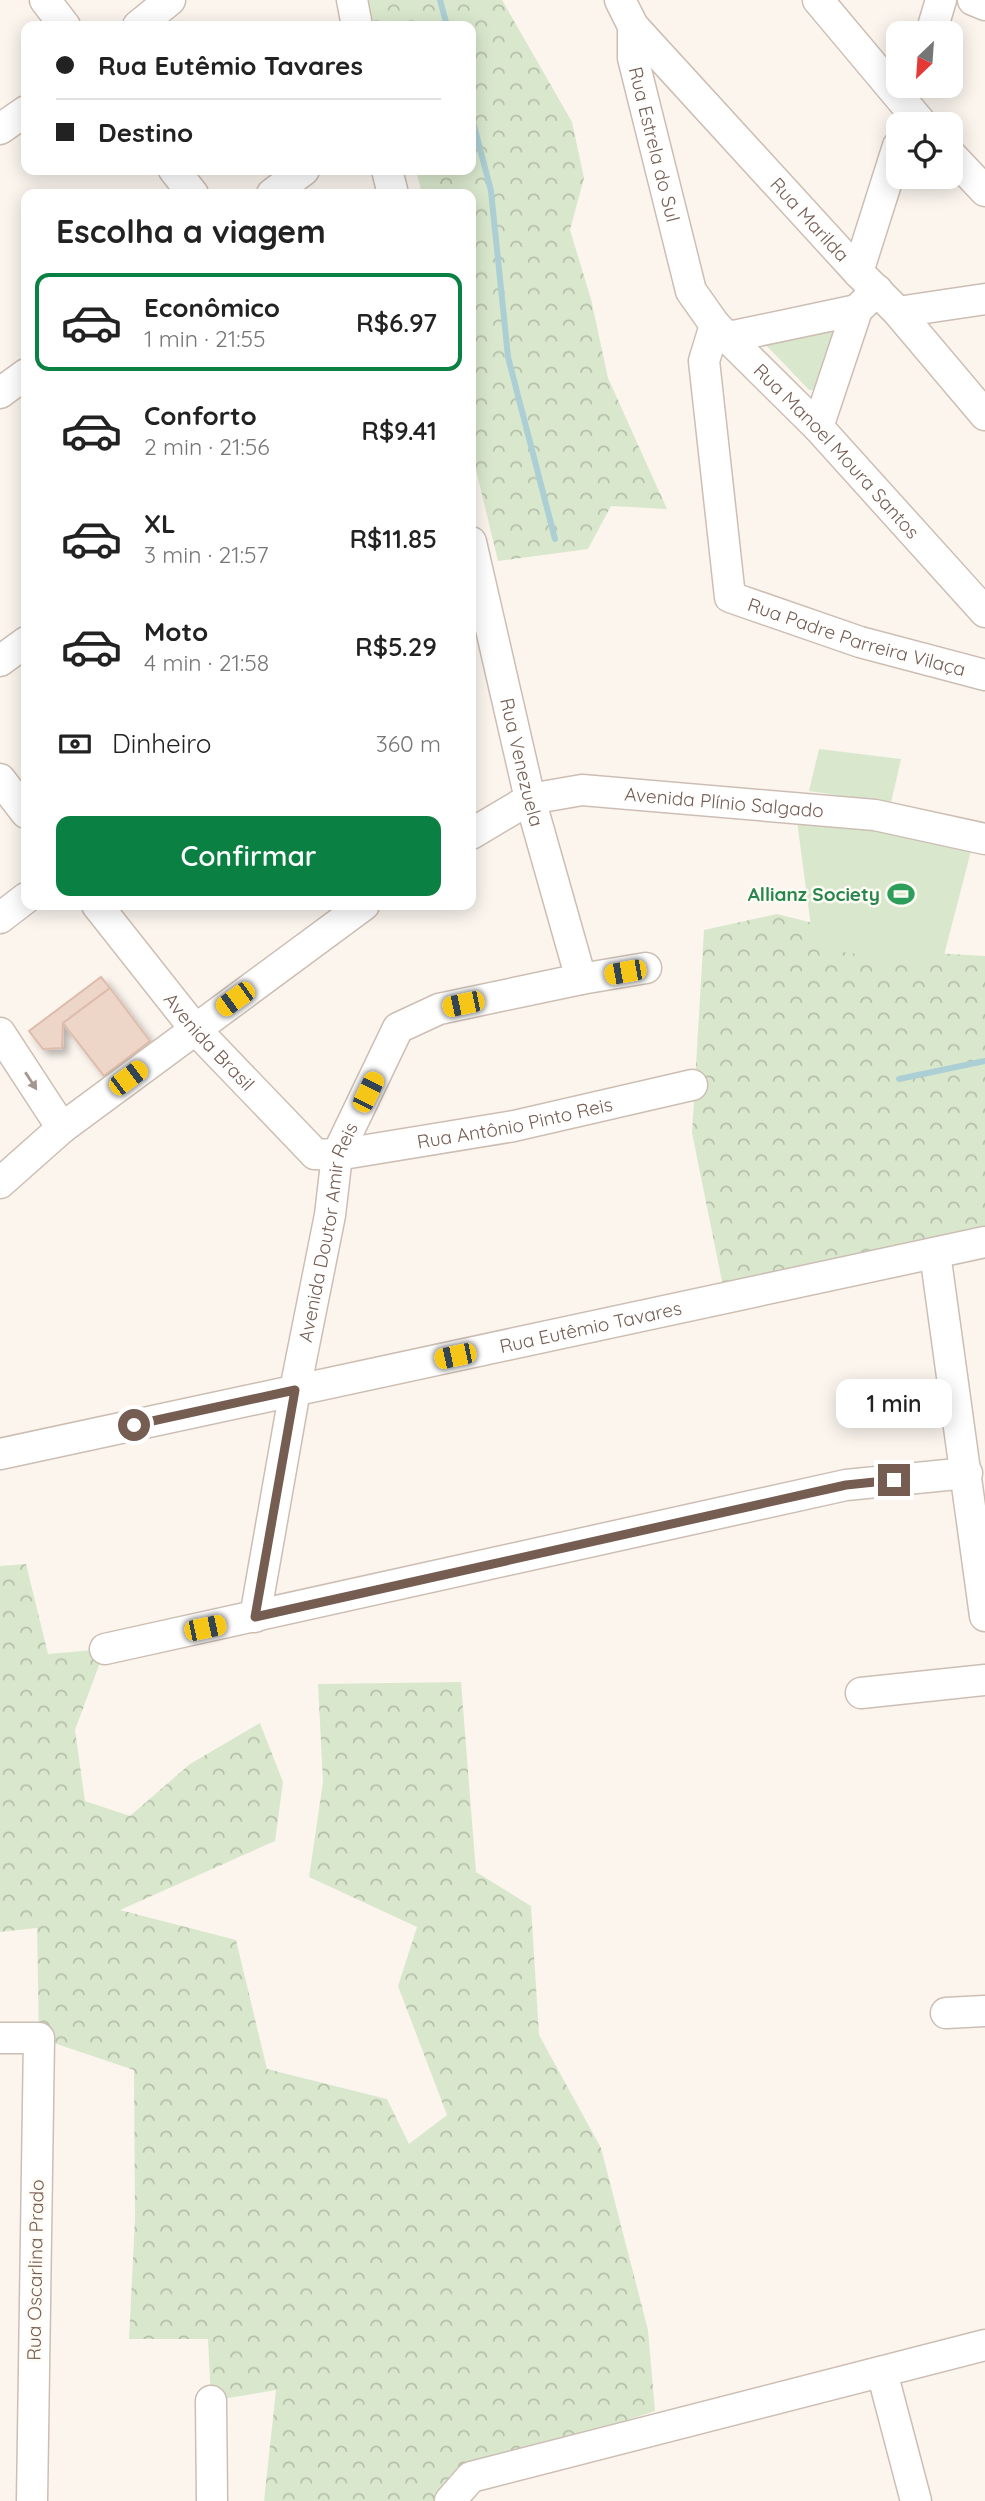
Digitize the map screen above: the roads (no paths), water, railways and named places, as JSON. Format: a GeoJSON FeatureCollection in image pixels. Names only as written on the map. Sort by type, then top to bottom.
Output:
{"type":"FeatureCollection","features":[{"type":"Feature","properties":{"kind":"street"},"geometry":{"type":"LineString","coordinates":[[45,0],[61,21]]}},
{"type":"Feature","properties":{"kind":"street"},"geometry":{"type":"LineString","coordinates":[[144,21],[170,0]]}},
{"type":"Feature","properties":{"kind":"street"},"geometry":{"type":"LineString","coordinates":[[352,0],[356,21]]}},
{"type":"Feature","properties":{"kind":"street"},"geometry":{"type":"LineString","coordinates":[[818,0],[913,111]]}},
{"type":"Feature","properties":{"kind":"street"},"geometry":{"type":"LineString","coordinates":[[935,21],[941,0]]}},
{"type":"Feature","properties":{"kind":"street"},"geometry":{"type":"LineString","coordinates":[[973,0],[985,5]]}},
{"type":"Feature","properties":{"kind":"street","name":"Rua Estrela do Sul"},"geometry":{"type":"LineString","coordinates":[[627,13],[634,58],[691,291]]}},
{"type":"Feature","properties":{"kind":"street","name":"Rua Marilda"},"geometry":{"type":"LineString","coordinates":[[627,13],[864,291],[898,312],[985,415]]}},
{"type":"Feature","properties":{"kind":"street"},"geometry":{"type":"LineString","coordinates":[[0,129],[21,114]]}},
{"type":"Feature","properties":{"kind":"street"},"geometry":{"type":"LineString","coordinates":[[963,168],[985,191]]}},
{"type":"Feature","properties":{"kind":"street"},"geometry":{"type":"LineString","coordinates":[[279,189],[297,175]]}},
{"type":"Feature","properties":{"kind":"street"},"geometry":{"type":"LineString","coordinates":[[818,427],[864,291],[888,189]]}},
{"type":"Feature","properties":{"kind":"street","name":"Rua Manoel Moura Santos"},"geometry":{"type":"LineString","coordinates":[[691,291],[722,331],[818,427],[985,612]]}},
{"type":"Feature","properties":{"kind":"street"},"geometry":{"type":"LineString","coordinates":[[722,331],[864,291]]}},
{"type":"Feature","properties":{"kind":"street"},"geometry":{"type":"LineString","coordinates":[[898,312],[985,299]]}},
{"type":"Feature","properties":{"kind":"street","name":"Rua Padre Parreira Vilaça"},"geometry":{"type":"LineString","coordinates":[[722,331],[704,362],[730,597],[860,642],[985,675]]}},
{"type":"Feature","properties":{"kind":"street"},"geometry":{"type":"LineString","coordinates":[[0,393],[21,378]]}},
{"type":"Feature","properties":{"kind":"street","name":"Rua Venezuela"},"geometry":{"type":"LineString","coordinates":[[476,570],[530,799],[581,979]]}},
{"type":"Feature","properties":{"kind":"street"},"geometry":{"type":"LineString","coordinates":[[0,662],[21,646]]}},
{"type":"Feature","properties":{"kind":"street"},"geometry":{"type":"LineString","coordinates":[[0,779],[21,806]]}},
{"type":"Feature","properties":{"kind":"street","name":"Avenida Plínio Salgado"},"geometry":{"type":"LineString","coordinates":[[476,831],[530,799],[582,790],[875,814],[985,839]]}},
{"type":"Feature","properties":{"kind":"street"},"geometry":{"type":"LineString","coordinates":[[0,918],[21,902]]}},
{"type":"Feature","properties":{"kind":"street","name":"Avenida Brasil"},"geometry":{"type":"LineString","coordinates":[[101,910],[195,1029],[315,1154],[337,1155]]}},
{"type":"Feature","properties":{"kind":"street"},"geometry":{"type":"LineString","coordinates":[[0,1183],[62,1128],[357,910]]}},
{"type":"Feature","properties":{"kind":"street","name":"Avenida Doutor Amir Reis"},"geometry":{"type":"LineString","coordinates":[[255,1617],[295,1390],[330,1215],[337,1155],[398,1028],[439,1009],[646,968]]}},
{"type":"Feature","properties":{"kind":"street"},"geometry":{"type":"LineString","coordinates":[[0,1033],[62,1128]]}},
{"type":"Feature","properties":{"kind":"street","name":"Rua Antônio Pinto Reis"},"geometry":{"type":"LineString","coordinates":[[337,1155],[514,1126],[692,1085]]}},
{"type":"Feature","properties":{"kind":"street","name":"Rua Eutêmio Tavares"},"geometry":{"type":"LineString","coordinates":[[0,1454],[985,1242]]}},
{"type":"Feature","properties":{"kind":"street"},"geometry":{"type":"LineString","coordinates":[[935,1253],[985,1616]]}},
{"type":"Feature","properties":{"kind":"street"},"geometry":{"type":"LineString","coordinates":[[105,1648],[846,1485],[967,1473]]}},
{"type":"Feature","properties":{"kind":"street"},"geometry":{"type":"LineString","coordinates":[[861,1693],[985,1681]]}},
{"type":"Feature","properties":{"kind":"street"},"geometry":{"type":"LineString","coordinates":[[946,2013],[985,2011]]}},
{"type":"Feature","properties":{"kind":"street","name":"Rua Oscarlina Prado"},"geometry":{"type":"LineString","coordinates":[[0,2038],[39,2038],[32,2501]]}},
{"type":"Feature","properties":{"kind":"street"},"geometry":{"type":"LineString","coordinates":[[450,2501],[471,2477],[985,2346]]}},
{"type":"Feature","properties":{"kind":"street"},"geometry":{"type":"LineString","coordinates":[[882,2372],[916,2501]]}},
{"type":"Feature","properties":{"kind":"street"},"geometry":{"type":"LineString","coordinates":[[211,2402],[212,2501]]}},
{"type":"Feature","properties":{"kind":"waterway"},"geometry":{"type":"LineString","coordinates":[[440,0],[446,21]]}},
{"type":"Feature","properties":{"kind":"waterway"},"geometry":{"type":"LineString","coordinates":[[476,133],[491,191],[508,357],[555,539]]}},
{"type":"Feature","properties":{"kind":"waterway"},"geometry":{"type":"LineString","coordinates":[[899,1079],[985,1061]]}},
{"type":"Feature","properties":{"kind":"place","name":"Allianz Society"},"geometry":{"type":"Point","coordinates":[901,894]}}]}
